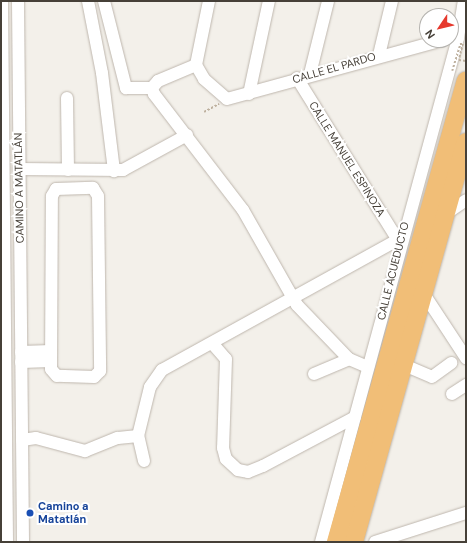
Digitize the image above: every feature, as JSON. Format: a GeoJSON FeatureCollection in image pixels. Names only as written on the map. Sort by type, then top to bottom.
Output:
{"type":"FeatureCollection","features":[{"type":"Feature","properties":{"kind":"highway"},"geometry":{"type":"LineString","coordinates":[[336,542],[459,76]]}},
{"type":"Feature","properties":{"kind":"highway"},"geometry":{"type":"LineString","coordinates":[[354,542],[424,294],[459,209],[466,142]]}},
{"type":"Feature","properties":{"kind":"street","name":"CAMINO A MATATLÁN"},"geometry":{"type":"LineString","coordinates":[[2,1],[3,337],[7,542]]}},
{"type":"Feature","properties":{"kind":"street","name":"CAMINO A MATATLÁN"},"geometry":{"type":"LineString","coordinates":[[18,1],[22,542]]}},
{"type":"Feature","properties":{"kind":"street"},"geometry":{"type":"LineString","coordinates":[[88,1],[102,73],[114,171]]}},
{"type":"Feature","properties":{"kind":"street"},"geometry":{"type":"LineString","coordinates":[[104,1],[126,88],[152,88],[158,81],[198,69]]}},
{"type":"Feature","properties":{"kind":"street"},"geometry":{"type":"LineString","coordinates":[[198,69],[209,1]]}},
{"type":"Feature","properties":{"kind":"street"},"geometry":{"type":"LineString","coordinates":[[248,94],[269,1]]}},
{"type":"Feature","properties":{"kind":"street"},"geometry":{"type":"LineString","coordinates":[[310,74],[328,1]]}},
{"type":"Feature","properties":{"kind":"street"},"geometry":{"type":"LineString","coordinates":[[379,55],[392,1]]}},
{"type":"Feature","properties":{"kind":"street","name":"CALLE ACUEDUCTO"},"geometry":{"type":"LineString","coordinates":[[321,542],[368,367],[399,239],[458,38],[460,18],[464,1]]}},
{"type":"Feature","properties":{"kind":"street","name":"CALLE EL PARDO"},"geometry":{"type":"LineString","coordinates":[[227,99],[248,94],[310,74],[419,45]]}},
{"type":"Feature","properties":{"kind":"street"},"geometry":{"type":"LineString","coordinates":[[198,69],[227,99]]}},
{"type":"Feature","properties":{"kind":"street","name":"CALLE MANUEL ESPINOZA"},"geometry":{"type":"LineString","coordinates":[[297,78],[399,239]]}},
{"type":"Feature","properties":{"kind":"street"},"geometry":{"type":"LineString","coordinates":[[152,88],[243,210],[293,299],[349,358],[368,367]]}},
{"type":"Feature","properties":{"kind":"street"},"geometry":{"type":"LineString","coordinates":[[66,98],[68,170]]}},
{"type":"Feature","properties":{"kind":"street"},"geometry":{"type":"LineString","coordinates":[[19,169],[123,170],[187,135]]}},
{"type":"Feature","properties":{"kind":"street"},"geometry":{"type":"LineString","coordinates":[[93,188],[98,196],[100,371],[94,377],[57,376],[51,369],[51,356],[53,192],[93,188]]}},
{"type":"Feature","properties":{"kind":"street"},"geometry":{"type":"LineString","coordinates":[[20,228],[11,222],[3,233],[12,246],[20,244]]}},
{"type":"Feature","properties":{"kind":"street"},"geometry":{"type":"LineString","coordinates":[[144,460],[138,436],[154,378],[212,343],[399,239]]}},
{"type":"Feature","properties":{"kind":"street"},"geometry":{"type":"LineString","coordinates":[[424,294],[466,358]]}},
{"type":"Feature","properties":{"kind":"street"},"geometry":{"type":"LineString","coordinates":[[3,337],[21,337]]}},
{"type":"Feature","properties":{"kind":"street"},"geometry":{"type":"LineString","coordinates":[[212,343],[226,359],[223,448],[226,459],[238,470],[248,472],[264,466],[355,416]]}},
{"type":"Feature","properties":{"kind":"street"},"geometry":{"type":"LineString","coordinates":[[21,357],[51,356]]}},
{"type":"Feature","properties":{"kind":"street"},"geometry":{"type":"LineString","coordinates":[[314,374],[349,358]]}},
{"type":"Feature","properties":{"kind":"street"},"geometry":{"type":"LineString","coordinates":[[404,365],[432,377],[451,363]]}},
{"type":"Feature","properties":{"kind":"street"},"geometry":{"type":"LineString","coordinates":[[452,394],[466,385]]}},
{"type":"Feature","properties":{"kind":"street"},"geometry":{"type":"LineString","coordinates":[[22,440],[36,438],[85,451],[118,438],[138,436]]}},
{"type":"Feature","properties":{"kind":"street"},"geometry":{"type":"LineString","coordinates":[[375,542],[403,538],[466,513]]}},
{"type":"Feature","properties":{"kind":"path"},"geometry":{"type":"LineString","coordinates":[[459,76],[460,44],[463,44],[459,60],[466,61]]}},
{"type":"Feature","properties":{"kind":"path"},"geometry":{"type":"LineString","coordinates":[[204,112],[227,99]]}},
{"type":"Feature","properties":{"kind":"place","name":"Camino a Matatlán"},"geometry":{"type":"Point","coordinates":[30,513]}}]}
